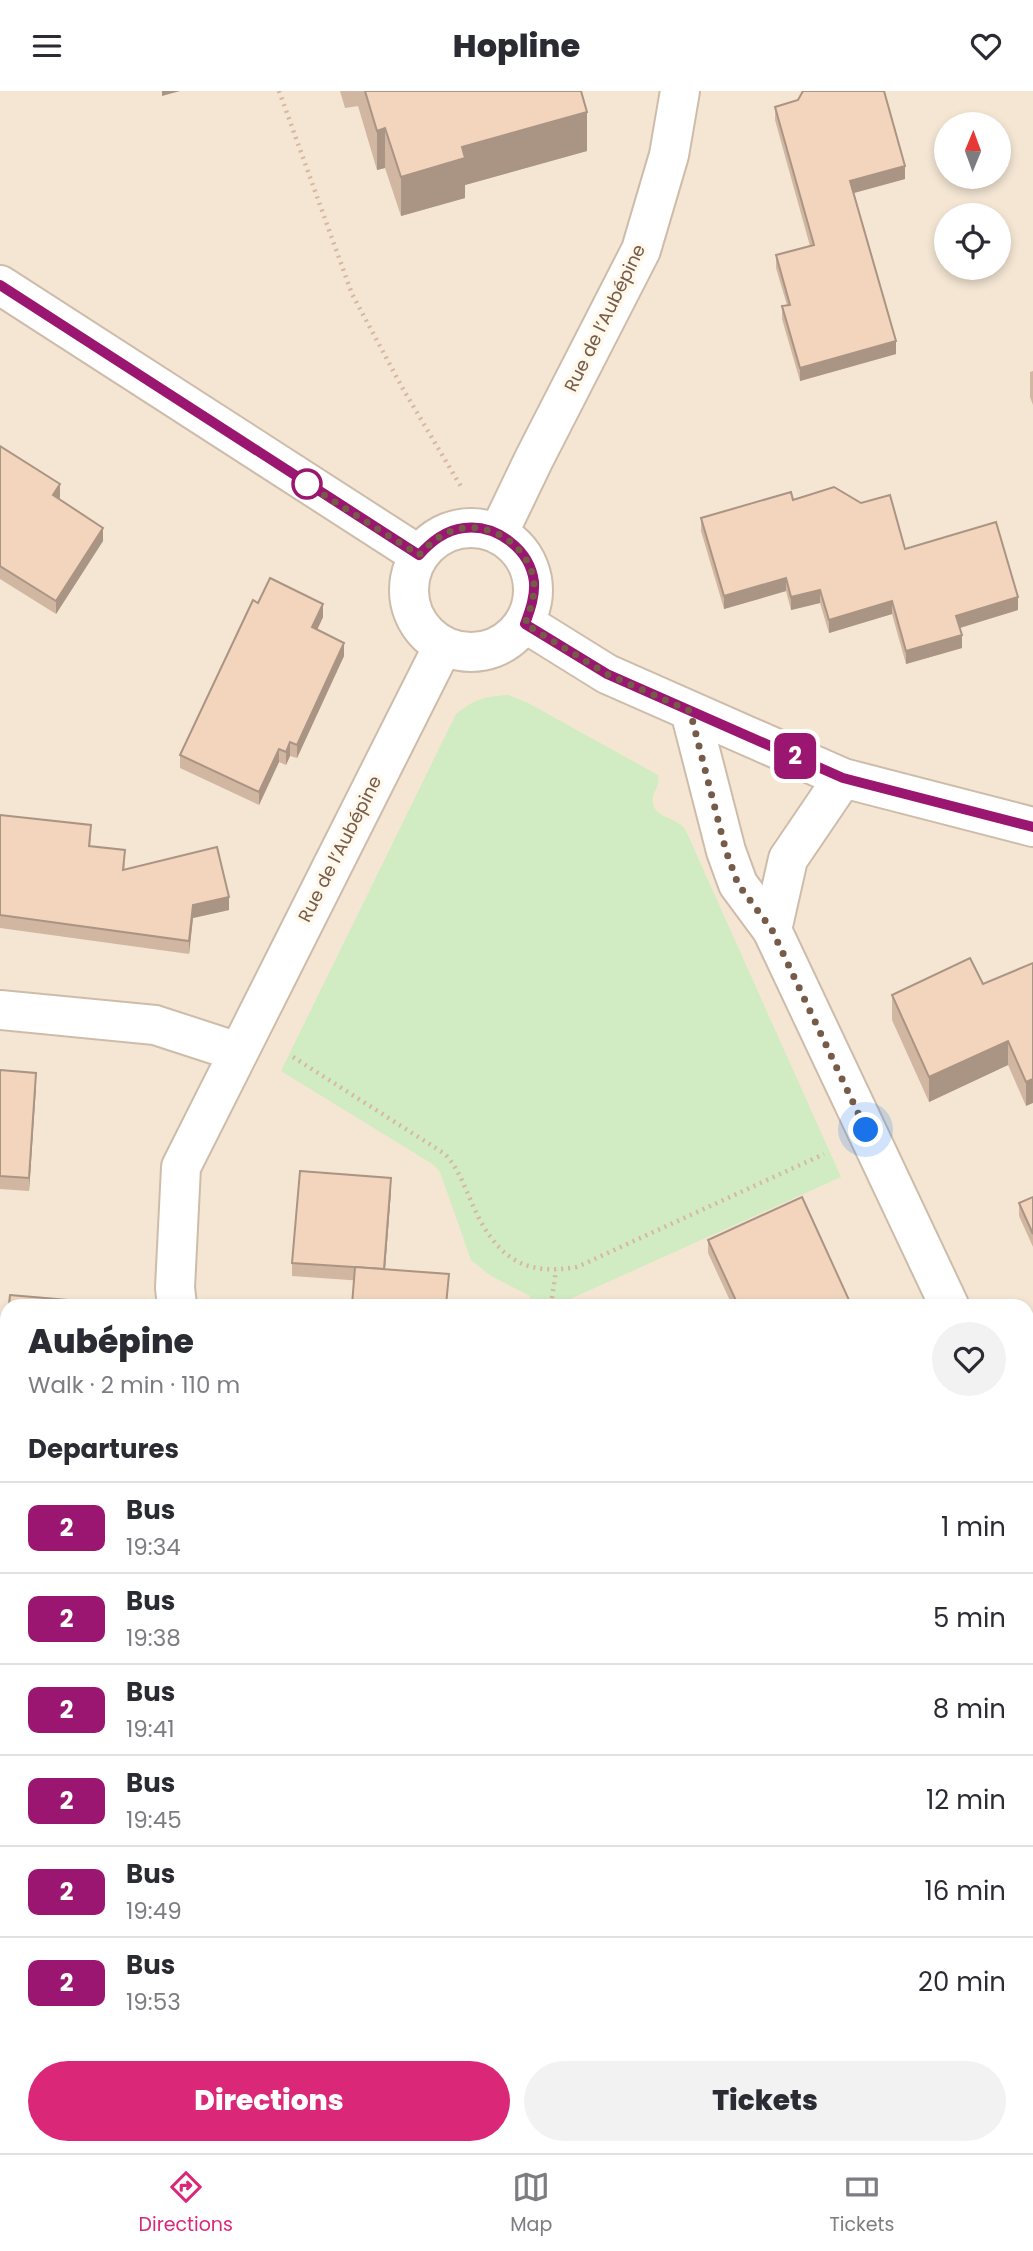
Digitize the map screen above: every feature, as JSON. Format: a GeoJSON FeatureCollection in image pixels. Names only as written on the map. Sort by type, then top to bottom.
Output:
{"type":"FeatureCollection","features":[{"type":"Feature","properties":{"kind":"street","name":"Rue de l’Aubépine"},"geometry":{"type":"LineString","coordinates":[[498,534],[641,250],[669,155],[680,91]]}},
{"type":"Feature","properties":{"kind":"street"},"geometry":{"type":"LineString","coordinates":[[0,285],[419,555]]}},
{"type":"Feature","properties":{"kind":"street"},"geometry":{"type":"LineString","coordinates":[[463,528],[481,528],[498,534],[515,545],[527,561],[534,580],[533,600],[525,624],[515,636],[499,647],[480,652],[461,652],[443,646],[425,633],[414,616],[409,596],[410,575],[419,555],[431,542],[446,533],[463,528]]}},
{"type":"Feature","properties":{"kind":"street"},"geometry":{"type":"LineString","coordinates":[[525,624],[607,674],[843,778],[1033,827]]}},
{"type":"Feature","properties":{"kind":"street","name":"Rue de l’Aubépine"},"geometry":{"type":"LineString","coordinates":[[176,1299],[181,1167],[443,646]]}},
{"type":"Feature","properties":{"kind":"street"},"geometry":{"type":"LineString","coordinates":[[690,711],[726,851],[738,884],[772,930],[946,1299]]}},
{"type":"Feature","properties":{"kind":"street"},"geometry":{"type":"LineString","coordinates":[[772,930],[788,859],[843,778]]}},
{"type":"Feature","properties":{"kind":"street"},"geometry":{"type":"LineString","coordinates":[[0,1010],[155,1025],[238,1052]]}},
{"type":"Feature","properties":{"kind":"path"},"geometry":{"type":"LineString","coordinates":[[279,91],[352,294],[403,389],[463,491]]}},
{"type":"Feature","properties":{"kind":"path"},"geometry":{"type":"LineString","coordinates":[[286,1052],[439,1149],[455,1165],[481,1222],[500,1249],[525,1266],[540,1270],[577,1267],[828,1152]]}},
{"type":"Feature","properties":{"kind":"path"},"geometry":{"type":"LineString","coordinates":[[552,1299],[556,1270]]}},
{"type":"Feature","properties":{"kind":"shaded area"},"geometry":{"type":"Polygon","coordinates":[[[0,91],[1033,91],[1033,1299],[0,1299],[0,91]]]}},
{"type":"Feature","properties":{"kind":"green space"},"geometry":{"type":"Polygon","coordinates":[[[508,695],[528,703],[658,775],[653,796],[655,808],[662,815],[683,826],[686,831],[841,1177],[570,1299],[530,1299],[530,1296],[491,1276],[471,1260],[440,1172],[434,1165],[281,1071],[456,714],[468,705],[493,696],[508,695]]]}},
{"type":"Feature","properties":{"kind":"building"},"geometry":{"type":"Polygon","coordinates":[[[365,91],[581,91],[587,112],[462,147],[465,158],[401,177],[385,128],[377,131],[365,91]]]}},
{"type":"Feature","properties":{"kind":"building"},"geometry":{"type":"Polygon","coordinates":[[[803,91],[884,91],[905,166],[850,181],[896,341],[800,368],[782,306],[790,305],[776,255],[814,245],[775,107],[798,100],[803,91]]]}},
{"type":"Feature","properties":{"kind":"building"},"geometry":{"type":"Polygon","coordinates":[[[0,446],[60,484],[53,495],[103,528],[56,601],[0,566],[0,446]]]}},
{"type":"Feature","properties":{"kind":"building"},"geometry":{"type":"Polygon","coordinates":[[[834,487],[861,503],[890,495],[905,549],[996,522],[1018,597],[956,616],[962,635],[906,651],[892,601],[829,620],[820,590],[791,597],[786,578],[724,596],[701,518],[791,492],[793,500],[834,487]]]}},
{"type":"Feature","properties":{"kind":"building"},"geometry":{"type":"Polygon","coordinates":[[[270,578],[323,604],[312,627],[344,643],[297,745],[290,742],[286,752],[279,749],[259,792],[180,755],[253,600],[258,603],[270,578]]]}},
{"type":"Feature","properties":{"kind":"building"},"geometry":{"type":"Polygon","coordinates":[[[0,815],[91,825],[89,846],[125,850],[123,870],[217,847],[229,897],[193,905],[189,941],[0,915],[0,815]]]}},
{"type":"Feature","properties":{"kind":"building"},"geometry":{"type":"Polygon","coordinates":[[[970,958],[983,984],[1033,963],[1033,1079],[1026,1082],[1008,1041],[929,1077],[892,995],[970,958]]]}},
{"type":"Feature","properties":{"kind":"building"},"geometry":{"type":"Polygon","coordinates":[[[0,1070],[36,1073],[29,1178],[0,1176],[0,1070]]]}},
{"type":"Feature","properties":{"kind":"building"},"geometry":{"type":"Polygon","coordinates":[[[300,1171],[391,1178],[384,1269],[292,1263],[300,1171]]]}},
{"type":"Feature","properties":{"kind":"building"},"geometry":{"type":"Polygon","coordinates":[[[802,1197],[849,1299],[735,1299],[708,1240],[802,1197]]]}},
{"type":"Feature","properties":{"kind":"building"},"geometry":{"type":"Polygon","coordinates":[[[1033,1197],[1033,1234],[1019,1203],[1033,1197]]]}},
{"type":"Feature","properties":{"kind":"building"},"geometry":{"type":"Polygon","coordinates":[[[355,1267],[449,1274],[447,1299],[352,1299],[355,1267]]]}},
{"type":"Feature","properties":{"kind":"building"},"geometry":{"type":"Polygon","coordinates":[[[10,1295],[56,1299],[10,1299],[10,1295]]]}},
{"type":"Feature","properties":{"kind":"bus line","name":"2"},"geometry":{"type":"LineString","coordinates":[[0,285],[419,555],[431,542],[446,533],[463,528],[481,528],[498,534],[515,545],[527,561],[534,580],[533,600],[525,624],[607,674],[843,778],[1033,827]]}},
{"type":"Feature","properties":{"kind":"route"},"geometry":{"type":"LineString","coordinates":[[307,484],[305,483],[419,555],[431,542],[446,533],[463,528],[481,528],[498,534],[515,545],[527,561],[534,580],[533,600],[525,624],[607,674],[690,711],[726,851],[738,884],[772,930],[866,1130]]}}]}
